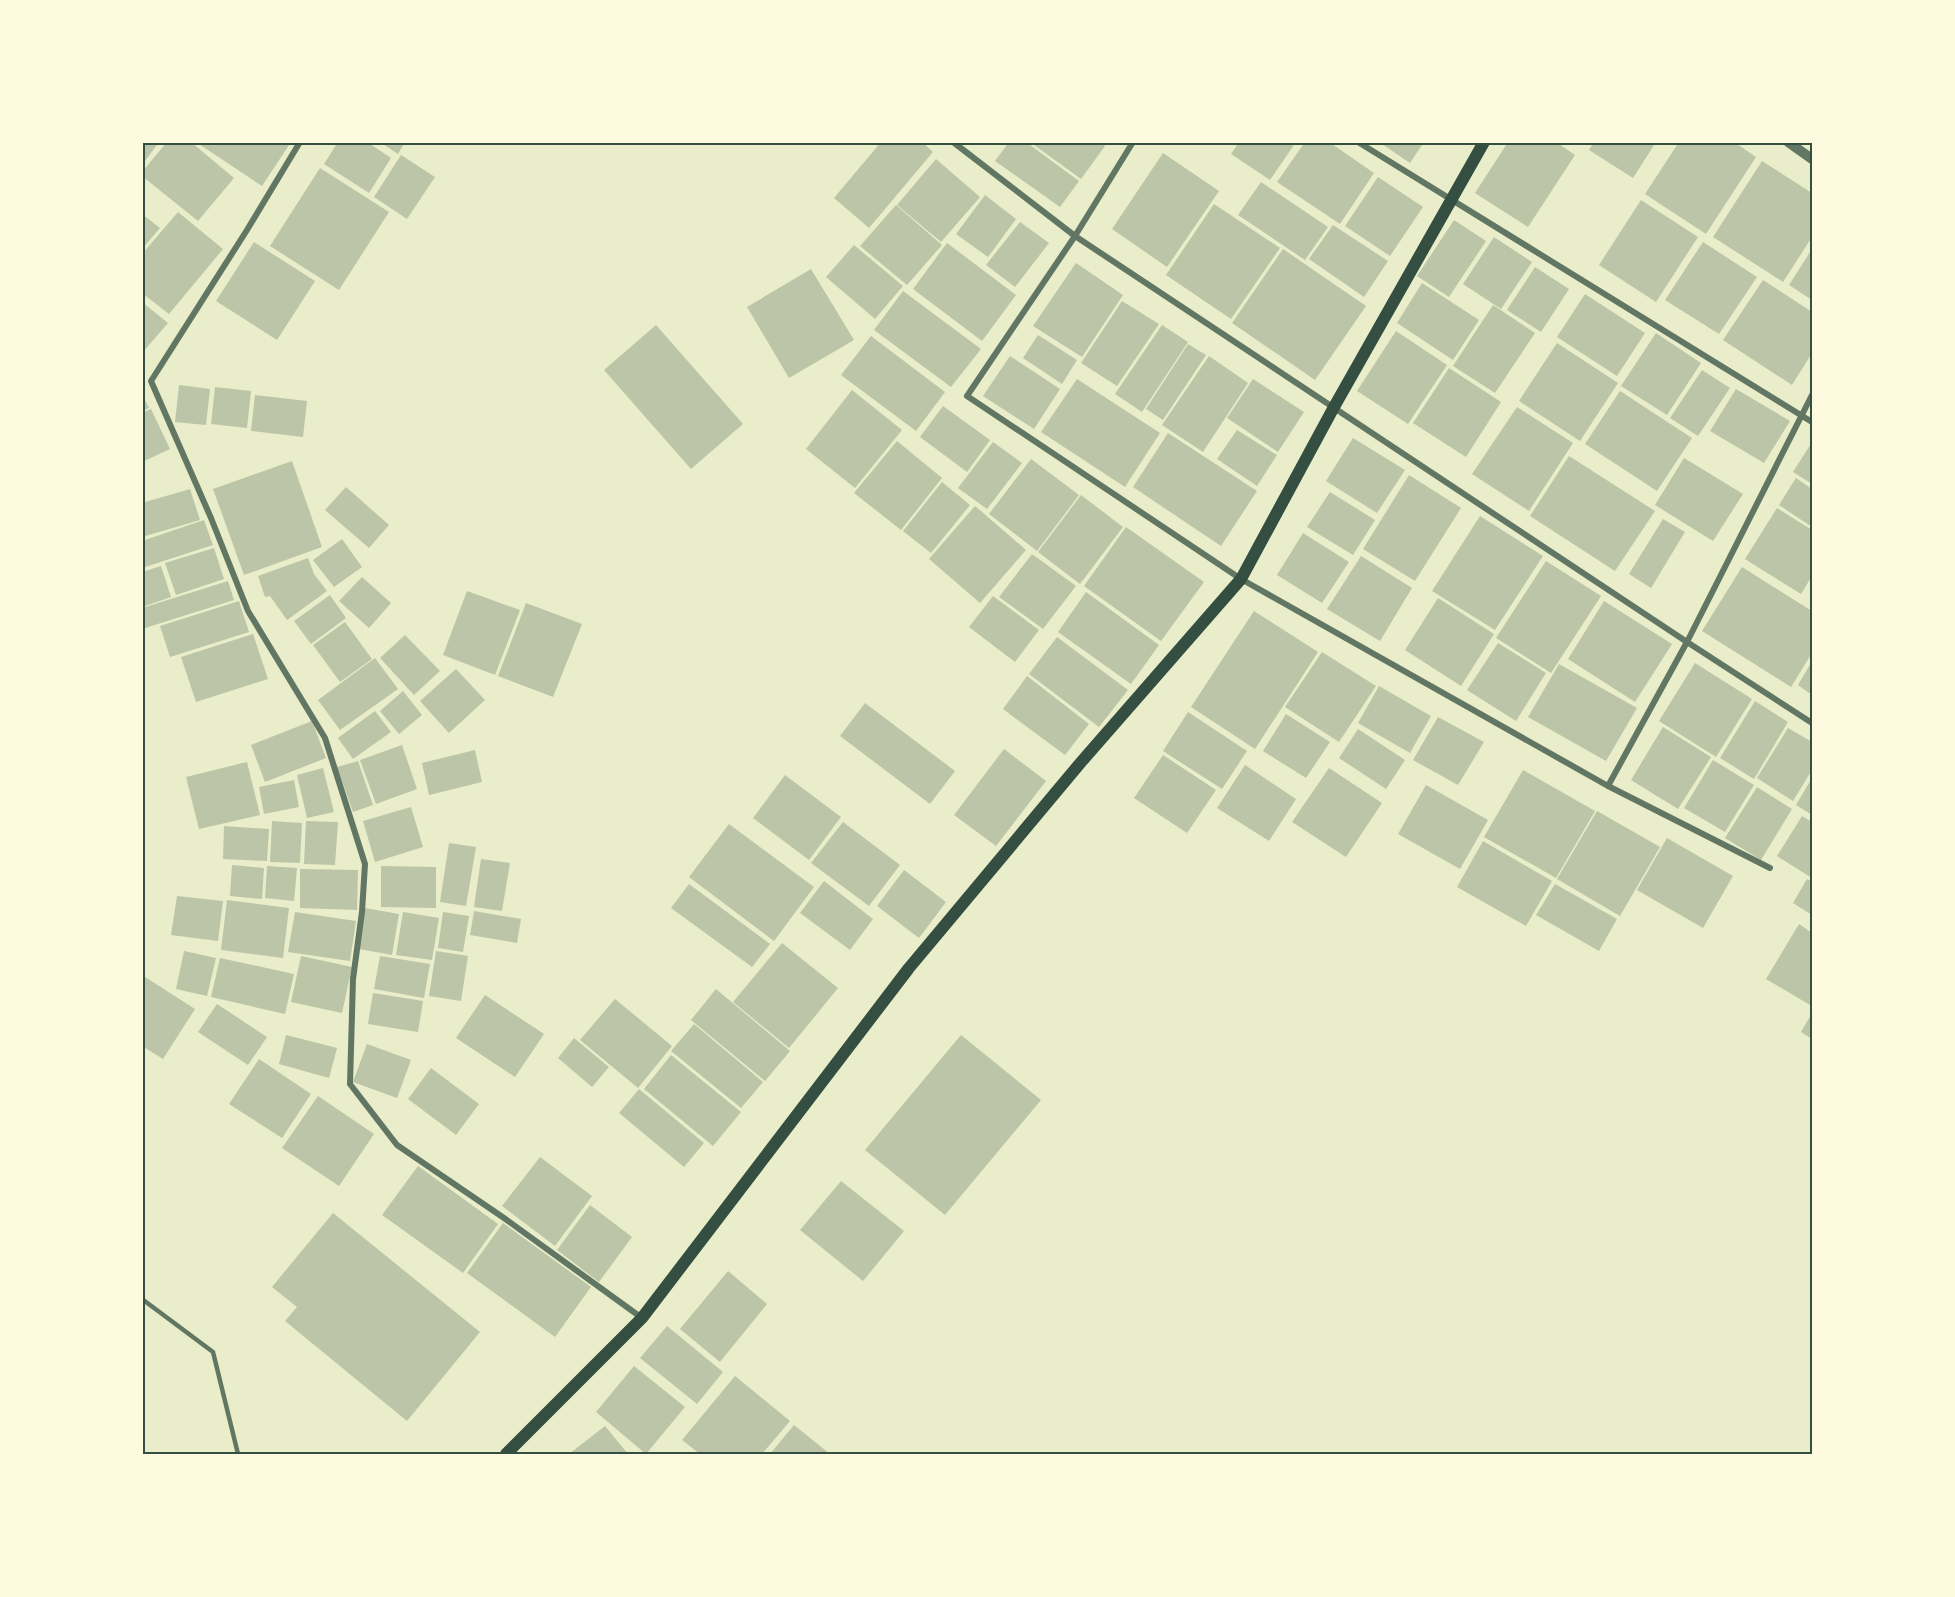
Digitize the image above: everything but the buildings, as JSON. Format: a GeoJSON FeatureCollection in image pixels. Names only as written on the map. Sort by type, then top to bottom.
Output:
{"type":"FeatureCollection","features":[{"type":"Feature","properties":{"kind":"main road"},"geometry":{"type":"LineString","coordinates":[[506,1455],[642,1318],[909,968],[1082,761],[1241,579],[1334,407],[1484,142]]}},
{"type":"Feature","properties":{"kind":"street"},"geometry":{"type":"LineString","coordinates":[[300,142],[151,381],[248,611],[325,738],[365,864],[362,912],[353,979],[351,1084],[398,1145],[642,1318]]}},
{"type":"Feature","properties":{"kind":"street"},"geometry":{"type":"LineString","coordinates":[[953,142],[1075,236],[1812,723]]}},
{"type":"Feature","properties":{"kind":"street"},"geometry":{"type":"LineString","coordinates":[[1133,142],[1075,236],[967,396],[1241,579],[1608,786],[1770,868]]}},
{"type":"Feature","properties":{"kind":"street"},"geometry":{"type":"LineString","coordinates":[[1358,142],[1812,422]]}},
{"type":"Feature","properties":{"kind":"street"},"geometry":{"type":"LineString","coordinates":[[1788,142],[1812,159]]}},
{"type":"Feature","properties":{"kind":"street"},"geometry":{"type":"LineString","coordinates":[[1608,786],[1687,642],[1812,395]]}},
{"type":"Feature","properties":{"kind":"lane"},"geometry":{"type":"LineString","coordinates":[[142,1299],[213,1352],[238,1455]]}}]}
